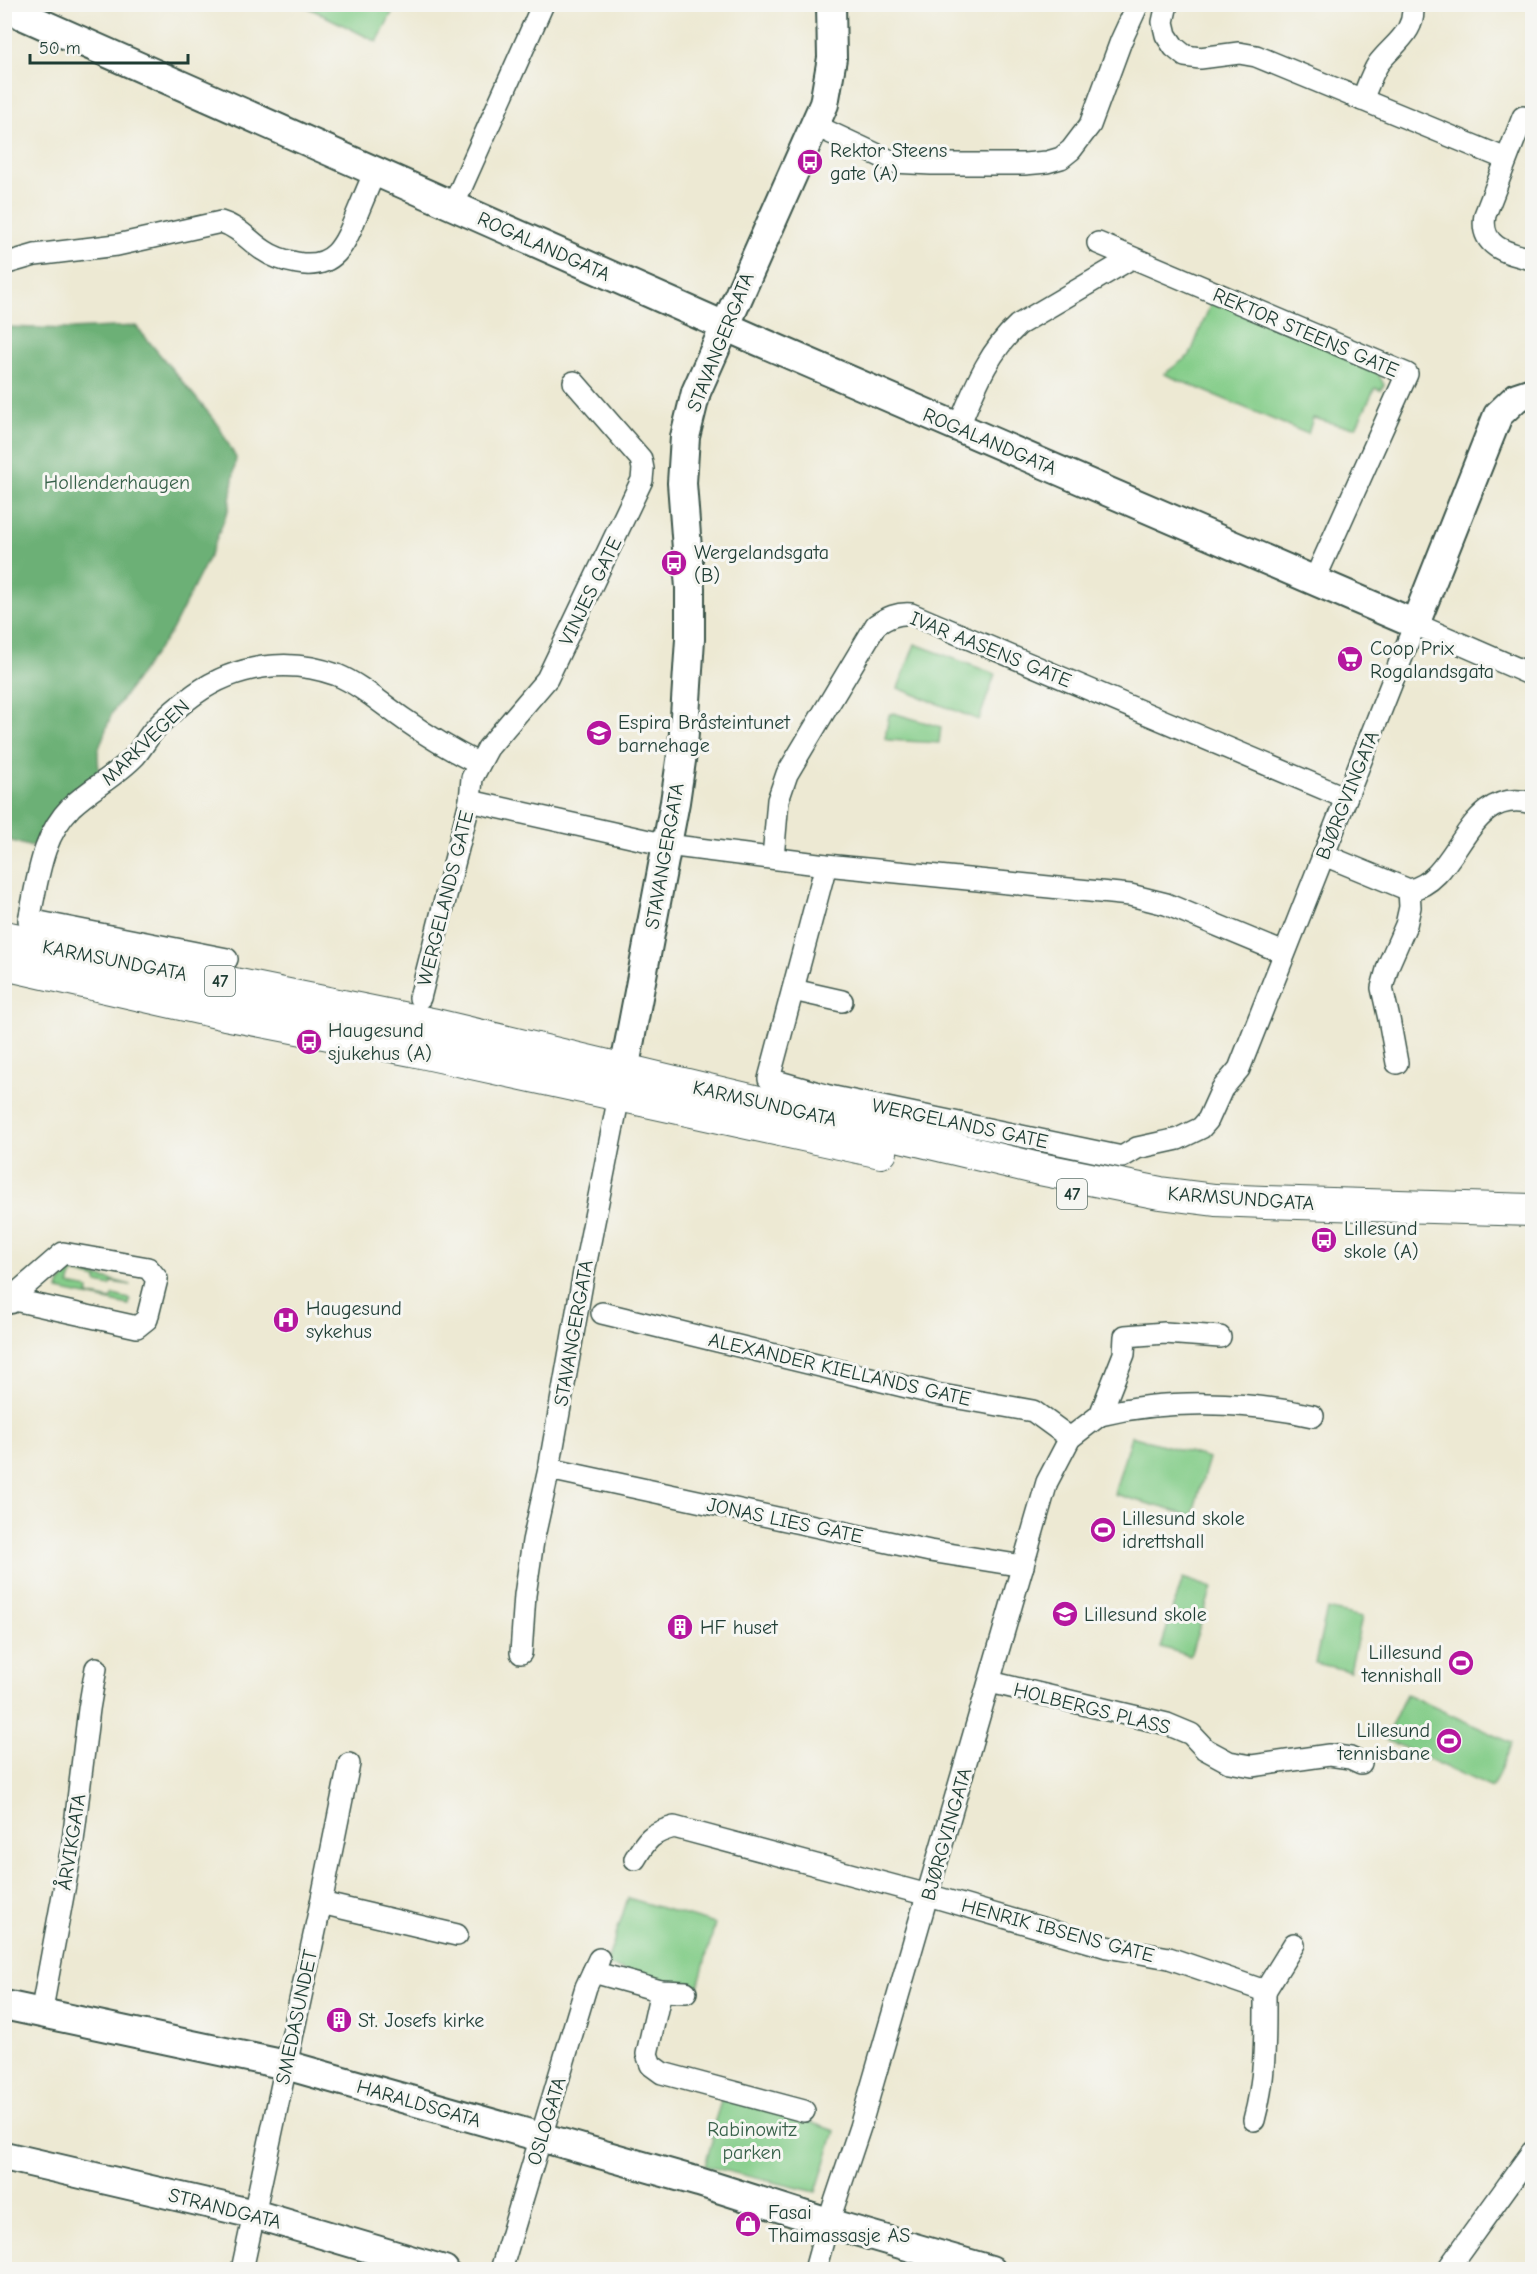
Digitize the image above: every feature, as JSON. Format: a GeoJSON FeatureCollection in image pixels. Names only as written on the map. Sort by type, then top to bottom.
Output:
{"type":"FeatureCollection","features":[{"type":"Feature","properties":{"kind":"main road","name":"KARMSUNDGATA"},"geometry":{"type":"LineString","coordinates":[[4,937],[334,1003],[621,1083],[1132,1207],[1192,1217],[1272,1221],[1533,1227]]}},
{"type":"Feature","properties":{"kind":"main road","name":"KARMSUNDGATA"},"geometry":{"type":"LineString","coordinates":[[4,964],[225,1014],[412,1050],[621,1083],[1160,1193],[1255,1202],[1533,1210]]}},
{"type":"Feature","properties":{"kind":"street","name":"ROGALANDGATA"},"geometry":{"type":"LineString","coordinates":[[453,206],[543,4]]}},
{"type":"Feature","properties":{"kind":"street","name":"STAVANGERGATA"},"geometry":{"type":"LineString","coordinates":[[521,1653],[533,1541],[549,1469],[584,1272],[667,845],[683,747],[688,691],[690,588],[682,483],[685,438],[696,392],[824,104],[832,58],[831,4]]}},
{"type":"Feature","properties":{"kind":"street"},"geometry":{"type":"LineString","coordinates":[[814,125],[893,162],[1024,164],[1047,162],[1060,158],[1071,150],[1090,125],[1121,41],[1138,4]]}},
{"type":"Feature","properties":{"kind":"street"},"geometry":{"type":"LineString","coordinates":[[1167,4],[1163,22],[1166,35],[1174,47],[1185,56],[1200,58],[1239,54],[1256,56],[1506,159]]}},
{"type":"Feature","properties":{"kind":"street"},"geometry":{"type":"LineString","coordinates":[[1362,100],[1377,66],[1409,28],[1415,15],[1412,4]]}},
{"type":"Feature","properties":{"kind":"street","name":"ROGALANDGATA"},"geometry":{"type":"LineString","coordinates":[[4,7],[958,428],[1531,672]]}},
{"type":"Feature","properties":{"kind":"street"},"geometry":{"type":"LineString","coordinates":[[1523,117],[1485,215],[1483,226],[1485,236],[1491,243],[1499,248],[1533,259]]}},
{"type":"Feature","properties":{"kind":"street"},"geometry":{"type":"LineString","coordinates":[[4,264],[35,255],[117,245],[221,222],[232,225],[264,251],[285,262],[310,266],[324,262],[343,245],[375,171]]}},
{"type":"Feature","properties":{"kind":"street","name":"REKTOR STEENS GATE"},"geometry":{"type":"LineString","coordinates":[[1098,243],[1130,259],[1407,374],[1314,581]]}},
{"type":"Feature","properties":{"kind":"street"},"geometry":{"type":"LineString","coordinates":[[958,428],[983,371],[1005,336],[1018,325],[1130,259]]}},
{"type":"Feature","properties":{"kind":"street","name":"VINJES GATE"},"geometry":{"type":"LineString","coordinates":[[470,801],[472,778],[479,764],[501,732],[547,679],[642,480],[641,459],[574,382]]}},
{"type":"Feature","properties":{"kind":"street","name":"BJØRGVINGATA"},"geometry":{"type":"LineString","coordinates":[[1122,1158],[1137,1148],[1194,1133],[1208,1120],[1222,1089],[1239,1069],[1498,416],[1517,397],[1533,392]]}},
{"type":"Feature","properties":{"kind":"street","name":"IVAR AASENS GATE"},"geometry":{"type":"LineString","coordinates":[[772,858],[778,800],[787,774],[876,625],[887,617],[900,613],[911,614],[1346,798]]}},
{"type":"Feature","properties":{"kind":"street","name":"MARKVEGEN"},"geometry":{"type":"LineString","coordinates":[[227,959],[29,920],[46,844],[60,820],[73,806],[121,769],[154,730],[193,696],[214,682],[248,669],[290,665],[322,670],[353,684],[438,742],[479,764]]}},
{"type":"Feature","properties":{"kind":"street"},"geometry":{"type":"LineString","coordinates":[[1324,855],[1409,890],[1420,888],[1433,878],[1487,810],[1499,802],[1518,800],[1533,803]]}},
{"type":"Feature","properties":{"kind":"street","name":"WERGELANDS GATE"},"geometry":{"type":"LineString","coordinates":[[420,998],[470,801],[667,845],[826,865],[1130,895],[1166,904],[1284,953]]}},
{"type":"Feature","properties":{"kind":"street","name":"WERGELANDS GATE"},"geometry":{"type":"LineString","coordinates":[[826,865],[769,1079],[829,1096],[1122,1158]]}},
{"type":"Feature","properties":{"kind":"street"},"geometry":{"type":"LineString","coordinates":[[1396,1063],[1382,988],[1388,966],[1406,925],[1410,907],[1409,890]]}},
{"type":"Feature","properties":{"kind":"street"},"geometry":{"type":"LineString","coordinates":[[793,990],[842,1001]]}},
{"type":"Feature","properties":{"kind":"street"},"geometry":{"type":"LineString","coordinates":[[63,1253],[148,1268],[157,1279],[147,1319],[137,1327],[7,1299],[63,1253]]}},
{"type":"Feature","properties":{"kind":"street","name":"ALEXANDER KIELLANDS GATE"},"geometry":{"type":"LineString","coordinates":[[602,1313],[936,1394],[1033,1411],[1070,1438]]}},
{"type":"Feature","properties":{"kind":"street"},"geometry":{"type":"LineString","coordinates":[[1100,1415],[1124,1354],[1125,1336],[1164,1333],[1220,1338]]}},
{"type":"Feature","properties":{"kind":"street","name":"BJØRGVINGATA"},"geometry":{"type":"LineString","coordinates":[[815,2270],[860,2127],[1047,1482],[1070,1438],[1100,1415],[1119,1410],[1186,1405],[1282,1409],[1313,1416]]}},
{"type":"Feature","properties":{"kind":"street","name":"JONAS LIES GATE"},"geometry":{"type":"LineString","coordinates":[[549,1469],[929,1551],[1023,1566]]}},
{"type":"Feature","properties":{"kind":"street","name":"ÅRVIKGATA"},"geometry":{"type":"LineString","coordinates":[[41,2014],[73,1841],[96,1668]]}},
{"type":"Feature","properties":{"kind":"street","name":"HOLBERGS PLASS"},"geometry":{"type":"LineString","coordinates":[[990,1683],[1167,1724],[1191,1734],[1205,1749],[1229,1762],[1251,1766],[1329,1755],[1350,1758],[1360,1763]]}},
{"type":"Feature","properties":{"kind":"street","name":"SMEDASUNDET"},"geometry":{"type":"LineString","coordinates":[[242,2270],[349,1764]]}},
{"type":"Feature","properties":{"kind":"street","name":"HENRIK IBSENS GATE"},"geometry":{"type":"LineString","coordinates":[[635,1859],[647,1839],[660,1831],[674,1827],[928,1895],[1107,1947],[1169,1958],[1265,1991]]}},
{"type":"Feature","properties":{"kind":"street"},"geometry":{"type":"LineString","coordinates":[[321,1903],[457,1935]]}},
{"type":"Feature","properties":{"kind":"street"},"geometry":{"type":"LineString","coordinates":[[1254,2120],[1262,2091],[1265,2055],[1265,1991],[1294,1944]]}},
{"type":"Feature","properties":{"kind":"street","name":"OSLOGATA"},"geometry":{"type":"LineString","coordinates":[[501,2270],[596,1966],[661,1991]]}},
{"type":"Feature","properties":{"kind":"street"},"geometry":{"type":"LineString","coordinates":[[686,1992],[661,1991],[647,2054],[651,2065],[662,2073],[804,2111]]}},
{"type":"Feature","properties":{"kind":"street","name":"HARALDSGATA"},"geometry":{"type":"LineString","coordinates":[[4,2006],[286,2065],[699,2182],[828,2223],[991,2270]]}},
{"type":"Feature","properties":{"kind":"street"},"geometry":{"type":"LineString","coordinates":[[1447,2270],[1533,2152]]}},
{"type":"Feature","properties":{"kind":"street","name":"STRANDGATA"},"geometry":{"type":"LineString","coordinates":[[4,2156],[254,2214],[444,2270]]}},
{"type":"Feature","properties":{"kind":"green space"},"geometry":{"type":"Polygon","coordinates":[[[303,5],[396,5],[377,42],[303,5]]]}},
{"type":"Feature","properties":{"kind":"green space"},"geometry":{"type":"Polygon","coordinates":[[[1213,298],[1374,366],[1384,385],[1380,390],[1375,388],[1356,427],[1313,418],[1308,434],[1164,374],[1190,355],[1213,298]]]}},
{"type":"Feature","properties":{"kind":"green space","name":"Hollenderhaugen"},"geometry":{"type":"Polygon","coordinates":[[[136,326],[217,423],[236,458],[229,508],[209,557],[172,630],[112,713],[98,751],[99,782],[69,806],[31,847],[5,839],[5,327],[69,329],[136,326]]]}},
{"type":"Feature","properties":{"kind":"green space"},"geometry":{"type":"Polygon","coordinates":[[[915,644],[995,674],[979,720],[898,688],[915,644]]]}},
{"type":"Feature","properties":{"kind":"green space"},"geometry":{"type":"Polygon","coordinates":[[[893,713],[941,727],[939,743],[888,740],[885,738],[889,715],[893,713]]]}},
{"type":"Feature","properties":{"kind":"green space"},"geometry":{"type":"Polygon","coordinates":[[[72,1270],[131,1285],[112,1282],[110,1286],[97,1283],[97,1279],[73,1273],[69,1285],[89,1289],[88,1295],[111,1300],[113,1295],[130,1299],[129,1305],[58,1290],[60,1284],[72,1270]]]}},
{"type":"Feature","properties":{"kind":"green space"},"geometry":{"type":"Polygon","coordinates":[[[1131,1436],[1209,1458],[1192,1516],[1114,1494],[1131,1436]]]}},
{"type":"Feature","properties":{"kind":"green space"},"geometry":{"type":"Polygon","coordinates":[[[1183,1578],[1212,1588],[1190,1656],[1161,1647],[1183,1578]]]}},
{"type":"Feature","properties":{"kind":"green space"},"geometry":{"type":"Polygon","coordinates":[[[1327,1609],[1362,1617],[1350,1671],[1315,1663],[1327,1609]]]}},
{"type":"Feature","properties":{"kind":"green space","name":"Lillesund tennisbane"},"geometry":{"type":"Polygon","coordinates":[[[1406,1694],[1512,1743],[1492,1788],[1385,1739],[1406,1694]]]}},
{"type":"Feature","properties":{"kind":"green space"},"geometry":{"type":"Polygon","coordinates":[[[628,1898],[715,1924],[698,1987],[665,1982],[606,1965],[628,1898]]]}},
{"type":"Feature","properties":{"kind":"green space","name":"Rabinowitz parken"},"geometry":{"type":"Polygon","coordinates":[[[724,2092],[835,2131],[816,2192],[705,2166],[713,2137],[710,2136],[724,2092]]]}},
{"type":"Feature","properties":{"kind":"place","name":"Rektor Steens gate (A)"},"geometry":{"type":"Point","coordinates":[810,162]}},
{"type":"Feature","properties":{"kind":"place","name":"Wergelandsgata (B)"},"geometry":{"type":"Point","coordinates":[674,563]}},
{"type":"Feature","properties":{"kind":"place","name":"Coop Prix Rogalandsgata"},"geometry":{"type":"Point","coordinates":[1350,659]}},
{"type":"Feature","properties":{"kind":"place","name":"Espira Bråsteintunet barnehage"},"geometry":{"type":"Point","coordinates":[599,733]}},
{"type":"Feature","properties":{"kind":"place","name":"Haugesund sjukehus (A)"},"geometry":{"type":"Point","coordinates":[309,1042]}},
{"type":"Feature","properties":{"kind":"place","name":"Lillesund skole (A)"},"geometry":{"type":"Point","coordinates":[1324,1240]}},
{"type":"Feature","properties":{"kind":"place","name":"Haugesund sykehus"},"geometry":{"type":"Point","coordinates":[286,1320]}},
{"type":"Feature","properties":{"kind":"place","name":"Lillesund skole idrettshall"},"geometry":{"type":"Point","coordinates":[1103,1530]}},
{"type":"Feature","properties":{"kind":"place","name":"Lillesund skole"},"geometry":{"type":"Point","coordinates":[1065,1614]}},
{"type":"Feature","properties":{"kind":"place","name":"HF huset"},"geometry":{"type":"Point","coordinates":[680,1627]}},
{"type":"Feature","properties":{"kind":"place","name":"Lillesund tennishall"},"geometry":{"type":"Point","coordinates":[1461,1663]}},
{"type":"Feature","properties":{"kind":"place","name":"Lillesund tennisbane"},"geometry":{"type":"Point","coordinates":[1449,1741]}},
{"type":"Feature","properties":{"kind":"place","name":"St. Josefs kirke"},"geometry":{"type":"Point","coordinates":[339,2020]}},
{"type":"Feature","properties":{"kind":"place","name":"Fasai Thaimassasje AS"},"geometry":{"type":"Point","coordinates":[748,2224]}}]}
